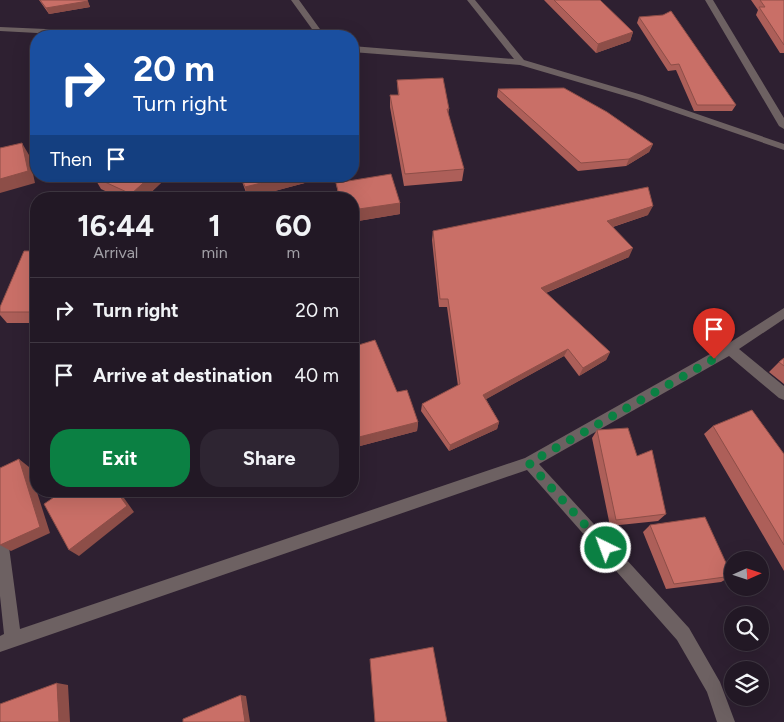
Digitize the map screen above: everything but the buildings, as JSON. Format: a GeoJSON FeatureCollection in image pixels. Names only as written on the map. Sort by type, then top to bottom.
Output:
{"type":"FeatureCollection","features":[{"type":"Feature","properties":{"kind":"street"},"geometry":{"type":"LineString","coordinates":[[295,0],[317,30]]}},
{"type":"Feature","properties":{"kind":"street"},"geometry":{"type":"LineString","coordinates":[[471,0],[521,62]]}},
{"type":"Feature","properties":{"kind":"street"},"geometry":{"type":"LineString","coordinates":[[709,0],[784,126]]}},
{"type":"Feature","properties":{"kind":"street"},"geometry":{"type":"LineString","coordinates":[[0,29],[30,31]]}},
{"type":"Feature","properties":{"kind":"street"},"geometry":{"type":"LineString","coordinates":[[359,50],[521,62],[638,97],[784,147]]}},
{"type":"Feature","properties":{"kind":"street"},"geometry":{"type":"LineString","coordinates":[[0,532],[6,642],[529,463],[730,350],[784,313]]}},
{"type":"Feature","properties":{"kind":"street"},"geometry":{"type":"LineString","coordinates":[[730,350],[784,394]]}},
{"type":"Feature","properties":{"kind":"street"},"geometry":{"type":"LineString","coordinates":[[529,463],[683,634],[714,688],[726,722]]}},
{"type":"Feature","properties":{"kind":"route"},"geometry":{"type":"LineString","coordinates":[[606,548],[529,463],[714,359]]}}]}
